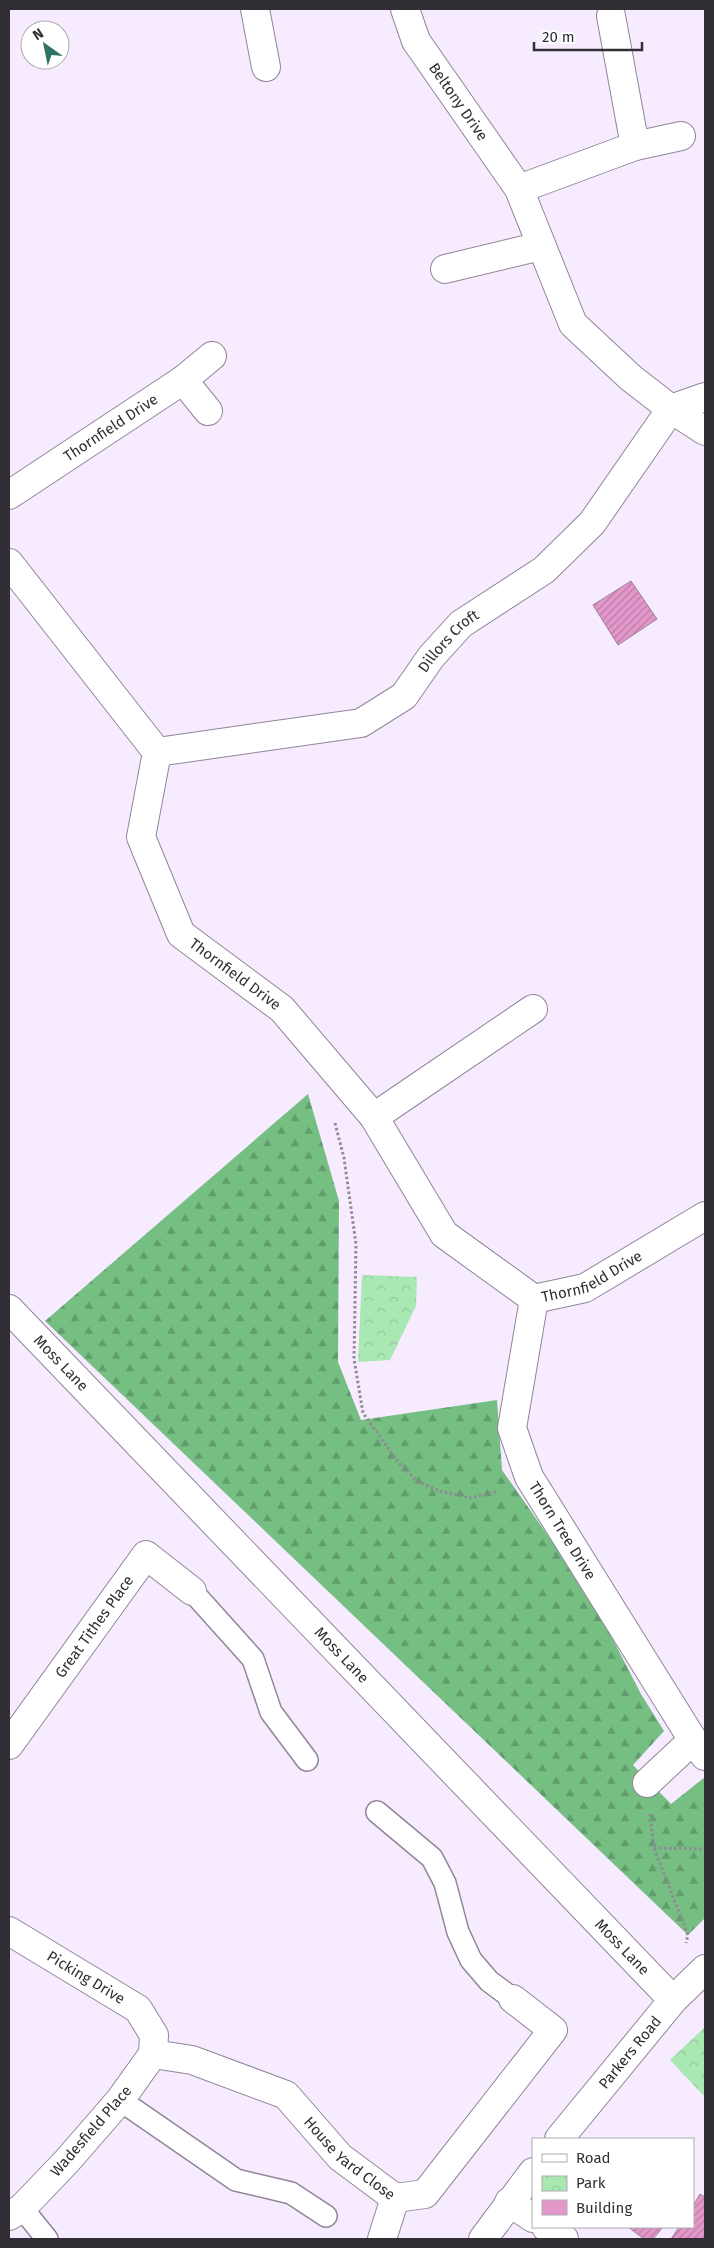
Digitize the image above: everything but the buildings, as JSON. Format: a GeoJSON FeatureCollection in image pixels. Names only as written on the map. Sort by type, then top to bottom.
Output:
{"type":"FeatureCollection","features":[{"type":"Feature","properties":{"kind":"street"},"geometry":{"type":"LineString","coordinates":[[255,9],[266,67]]}},
{"type":"Feature","properties":{"kind":"street","name":"Beltony Drive"},"geometry":{"type":"LineString","coordinates":[[405,9],[416,41],[519,190],[574,324],[631,378],[671,409],[705,431]]}},
{"type":"Feature","properties":{"kind":"street"},"geometry":{"type":"LineString","coordinates":[[611,16],[635,146]]}},
{"type":"Feature","properties":{"kind":"street"},"geometry":{"type":"LineString","coordinates":[[519,190],[635,146],[681,136]]}},
{"type":"Feature","properties":{"kind":"street"},"geometry":{"type":"LineString","coordinates":[[445,269],[541,246]]}},
{"type":"Feature","properties":{"kind":"street","name":"Thornfield Drive"},"geometry":{"type":"LineString","coordinates":[[9,495],[183,380],[212,356]]}},
{"type":"Feature","properties":{"kind":"street"},"geometry":{"type":"LineString","coordinates":[[183,380],[208,411]]}},
{"type":"Feature","properties":{"kind":"street"},"geometry":{"type":"LineString","coordinates":[[671,409],[705,397]]}},
{"type":"Feature","properties":{"kind":"street","name":"Dillors Croft"},"geometry":{"type":"LineString","coordinates":[[158,752],[361,723],[404,696],[431,657],[461,624],[544,570],[592,522],[671,409]]}},
{"type":"Feature","properties":{"kind":"street"},"geometry":{"type":"LineString","coordinates":[[9,563],[158,752]]}},
{"type":"Feature","properties":{"kind":"street","name":"Thornfield Drive"},"geometry":{"type":"LineString","coordinates":[[158,752],[141,837],[181,934],[282,1010],[374,1117],[444,1234],[534,1298],[585,1288],[705,1216]]}},
{"type":"Feature","properties":{"kind":"street"},"geometry":{"type":"LineString","coordinates":[[374,1117],[533,1009]]}},
{"type":"Feature","properties":{"kind":"street","name":"Thorn Tree Drive"},"geometry":{"type":"LineString","coordinates":[[534,1298],[512,1428],[529,1477],[699,1748],[647,1783]]}},
{"type":"Feature","properties":{"kind":"street","name":"Moss Lane"},"geometry":{"type":"LineString","coordinates":[[9,1309],[673,2000]]}},
{"type":"Feature","properties":{"kind":"street","name":"Great Tithes Place"},"geometry":{"type":"LineString","coordinates":[[9,1745],[146,1554],[192,1590]]}},
{"type":"Feature","properties":{"kind":"street","name":"Picking Drive"},"geometry":{"type":"LineString","coordinates":[[9,1930],[138,2009],[153,2044]]}},
{"type":"Feature","properties":{"kind":"street","name":"Parkers Road"},"geometry":{"type":"LineString","coordinates":[[560,2138],[673,2000],[705,1969]]}},
{"type":"Feature","properties":{"kind":"street","name":"House Yard Close"},"geometry":{"type":"LineString","coordinates":[[153,2044],[286,2095],[340,2157],[395,2198],[425,2194],[553,2030],[513,2000]]}},
{"type":"Feature","properties":{"kind":"street","name":"Wadesfield Place"},"geometry":{"type":"LineString","coordinates":[[15,2212],[67,2161],[120,2100],[153,2044]]}},
{"type":"Feature","properties":{"kind":"street"},"geometry":{"type":"LineString","coordinates":[[483,2239],[532,2173]]}},
{"type":"Feature","properties":{"kind":"street"},"geometry":{"type":"LineString","coordinates":[[382,2239],[395,2198]]}},
{"type":"Feature","properties":{"kind":"street"},"geometry":{"type":"LineString","coordinates":[[509,2202],[532,2217]]}},
{"type":"Feature","properties":{"kind":"street"},"geometry":{"type":"LineString","coordinates":[[548,2228],[564,2239]]}},
{"type":"Feature","properties":{"kind":"lane"},"geometry":{"type":"LineString","coordinates":[[192,1590],[253,1659],[271,1712],[307,1760]]}},
{"type":"Feature","properties":{"kind":"lane"},"geometry":{"type":"LineString","coordinates":[[376,1812],[432,1858],[445,1883],[458,1932],[471,1960],[489,1981],[513,2000]]}},
{"type":"Feature","properties":{"kind":"lane"},"geometry":{"type":"LineString","coordinates":[[120,2100],[236,2180],[291,2194],[326,2216]]}},
{"type":"Feature","properties":{"kind":"lane"},"geometry":{"type":"LineString","coordinates":[[15,2212],[47,2239]]}},
{"type":"Feature","properties":{"kind":"path"},"geometry":{"type":"LineString","coordinates":[[334,1119],[344,1158],[356,1244],[354,1359],[363,1413],[398,1462],[418,1482],[442,1492],[471,1498],[501,1491],[529,1477]]}},
{"type":"Feature","properties":{"kind":"path"},"geometry":{"type":"LineString","coordinates":[[647,1783],[654,1848],[688,1934],[686,1944]]}},
{"type":"Feature","properties":{"kind":"path"},"geometry":{"type":"LineString","coordinates":[[654,1848],[705,1849]]}},
{"type":"Feature","properties":{"kind":"green space"},"geometry":{"type":"Polygon","coordinates":[[[308,1094],[339,1201],[338,1362],[361,1420],[497,1400],[502,1470],[591,1597],[641,1694],[664,1731],[633,1765],[671,1804],[705,1777],[705,1918],[688,1935],[45,1321],[308,1094]]]}},
{"type":"Feature","properties":{"kind":"green space"},"geometry":{"type":"Polygon","coordinates":[[[362,1275],[417,1277],[416,1306],[390,1360],[358,1362],[362,1275]]]}},
{"type":"Feature","properties":{"kind":"green space"},"geometry":{"type":"Polygon","coordinates":[[[705,2027],[705,2097],[670,2060],[705,2027]]]}}]}
